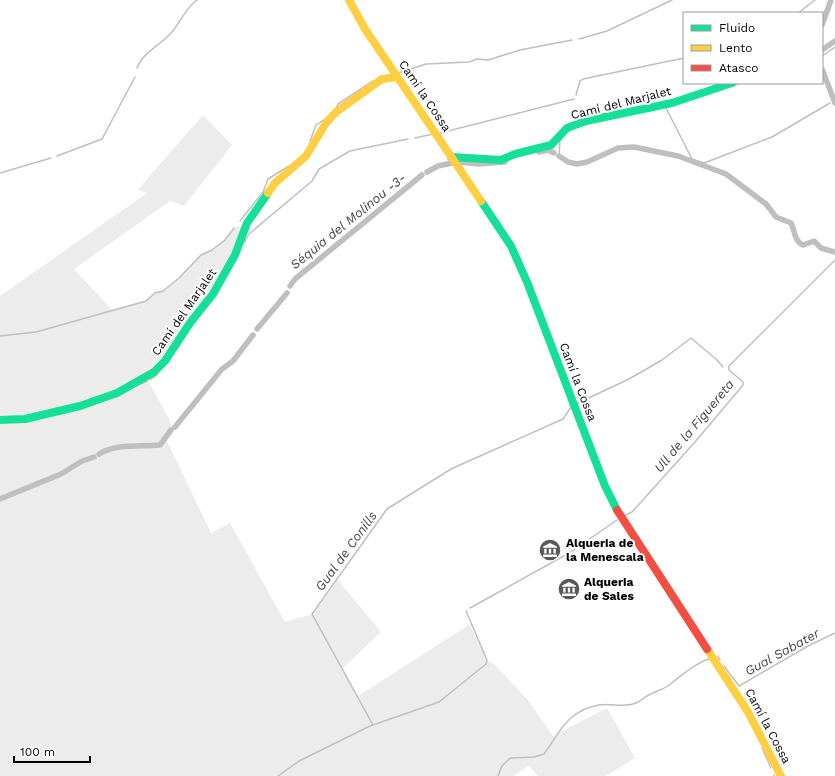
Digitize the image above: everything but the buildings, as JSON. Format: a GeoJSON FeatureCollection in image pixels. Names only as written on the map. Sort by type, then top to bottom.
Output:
{"type":"FeatureCollection","features":[{"type":"Feature","properties":{"kind":"street","name":"Camí la Cossa"},"geometry":{"type":"LineString","coordinates":[[349,0],[365,29],[452,157],[516,255],[602,480],[622,520],[742,701],[781,776]]}},
{"type":"Feature","properties":{"kind":"street"},"geometry":{"type":"LineString","coordinates":[[823,22],[831,0]]}},
{"type":"Feature","properties":{"kind":"street"},"geometry":{"type":"LineString","coordinates":[[823,49],[835,41]]}},
{"type":"Feature","properties":{"kind":"street"},"geometry":{"type":"LineString","coordinates":[[823,72],[835,103]]}},
{"type":"Feature","properties":{"kind":"street","name":"Camí del Marjalet"},"geometry":{"type":"LineString","coordinates":[[0,420],[25,419],[80,406],[117,393],[154,372],[168,356],[190,323],[213,294],[235,255],[247,223],[275,183],[306,156],[326,124],[336,112],[382,79],[397,77]]}},
{"type":"Feature","properties":{"kind":"street","name":"Camí del Marjalet"},"geometry":{"type":"LineString","coordinates":[[452,157],[501,160],[515,154],[551,145],[567,128],[586,121],[672,103],[729,84]]}},
{"type":"Feature","properties":{"kind":"shaded area"},"geometry":{"type":"Polygon","coordinates":[[[203,115],[232,145],[184,206],[170,201],[74,269],[112,310],[145,301],[156,292],[163,291],[178,279],[201,254],[212,249],[225,240],[235,227],[245,225],[235,255],[165,361],[116,392],[62,410],[0,419],[0,296],[147,193],[138,190],[203,115]]]}},
{"type":"Feature","properties":{"kind":"shaded area"},"geometry":{"type":"Polygon","coordinates":[[[146,377],[168,417],[173,430],[166,439],[211,533],[230,523],[285,622],[313,614],[338,580],[381,632],[343,668],[358,696],[467,626],[469,623],[487,660],[494,664],[527,699],[553,736],[607,708],[635,758],[606,776],[538,776],[529,766],[513,776],[0,776],[0,420],[64,411],[146,377]]]}},
{"type":"Feature","properties":{"kind":"waterway"},"geometry":{"type":"LineString","coordinates":[[137,68],[143,57],[168,37],[186,11],[197,0]]}},
{"type":"Feature","properties":{"kind":"waterway"},"geometry":{"type":"LineString","coordinates":[[579,39],[607,31],[672,0]]}},
{"type":"Feature","properties":{"kind":"waterway"},"geometry":{"type":"LineString","coordinates":[[799,12],[815,0]]}},
{"type":"Feature","properties":{"kind":"waterway"},"geometry":{"type":"LineString","coordinates":[[398,73],[426,64],[469,62],[477,59],[488,60],[520,50],[572,40]]}},
{"type":"Feature","properties":{"kind":"waterway"},"geometry":{"type":"LineString","coordinates":[[823,55],[835,47]]}},
{"type":"Feature","properties":{"kind":"waterway"},"geometry":{"type":"LineString","coordinates":[[576,95],[580,81],[583,79],[683,58]]}},
{"type":"Feature","properties":{"kind":"waterway"},"geometry":{"type":"LineString","coordinates":[[57,156],[102,139],[135,77]]}},
{"type":"Feature","properties":{"kind":"waterway"},"geometry":{"type":"LineString","coordinates":[[336,108],[338,104],[373,81]]}},
{"type":"Feature","properties":{"kind":"waterway"},"geometry":{"type":"LineString","coordinates":[[440,133],[574,99]]}},
{"type":"Feature","properties":{"kind":"waterway"},"geometry":{"type":"LineString","coordinates":[[666,108],[692,159],[704,163],[772,137],[830,103]]}},
{"type":"Feature","properties":{"kind":"waterway"},"geometry":{"type":"LineString","coordinates":[[310,141],[316,125],[325,119]]}},
{"type":"Feature","properties":{"kind":"waterway"},"geometry":{"type":"LineString","coordinates":[[415,138],[433,134]]}},
{"type":"Feature","properties":{"kind":"waterway"},"geometry":{"type":"LineString","coordinates":[[244,243],[249,234],[312,181],[319,169],[350,151],[408,139]]}},
{"type":"Feature","properties":{"kind":"waterway"},"geometry":{"type":"LineString","coordinates":[[559,156],[560,140]]}},
{"type":"Feature","properties":{"kind":"waterway","name":"Séquia del Molinou -3-"},"geometry":{"type":"LineString","coordinates":[[559,156],[568,162],[577,164],[587,162],[618,148],[634,147],[678,156],[726,174],[766,204],[776,217],[791,223],[796,238],[803,245],[814,241],[821,248],[835,252]]}},
{"type":"Feature","properties":{"kind":"waterway","name":"Séquia del Molinou -3-"},"geometry":{"type":"LineString","coordinates":[[539,152],[548,150],[554,153]]}},
{"type":"Feature","properties":{"kind":"waterway"},"geometry":{"type":"LineString","coordinates":[[0,173],[51,158]]}},
{"type":"Feature","properties":{"kind":"waterway","name":"Séquia del Molinou -3-"},"geometry":{"type":"LineString","coordinates":[[460,162],[478,164],[505,162]]}},
{"type":"Feature","properties":{"kind":"waterway","name":"Séquia del Molinou -3-"},"geometry":{"type":"LineString","coordinates":[[427,172],[438,166],[452,163]]}},
{"type":"Feature","properties":{"kind":"waterway"},"geometry":{"type":"LineString","coordinates":[[240,221],[263,192],[268,179],[289,166]]}},
{"type":"Feature","properties":{"kind":"waterway","name":"Séquia del Molinou -3-"},"geometry":{"type":"LineString","coordinates":[[290,286],[295,279],[422,175]]}},
{"type":"Feature","properties":{"kind":"waterway"},"geometry":{"type":"LineString","coordinates":[[0,336],[36,332],[146,301],[155,293],[163,291],[179,278],[201,255],[212,250],[225,240],[234,228]]}},
{"type":"Feature","properties":{"kind":"waterway","name":"Ull de la Figuereta"},"geometry":{"type":"LineString","coordinates":[[624,516],[632,512],[642,501],[695,442],[743,385],[743,382],[729,370],[729,366],[835,260]]}},
{"type":"Feature","properties":{"kind":"waterway","name":"Séquia del Molinou -3-"},"geometry":{"type":"LineString","coordinates":[[257,329],[287,293]]}},
{"type":"Feature","properties":{"kind":"waterway","name":"Séquia del Molinou -3-"},"geometry":{"type":"LineString","coordinates":[[175,427],[222,369],[233,361],[253,335]]}},
{"type":"Feature","properties":{"kind":"waterway","name":"Gual de Conills"},"geometry":{"type":"LineString","coordinates":[[578,403],[629,379],[662,360],[691,338],[723,367]]}},
{"type":"Feature","properties":{"kind":"waterway"},"geometry":{"type":"LineString","coordinates":[[150,380],[158,374]]}},
{"type":"Feature","properties":{"kind":"waterway"},"geometry":{"type":"LineString","coordinates":[[136,386],[147,381]]}},
{"type":"Feature","properties":{"kind":"waterway","name":"Gual de Conills"},"geometry":{"type":"LineString","coordinates":[[373,725],[312,614],[387,509],[451,469],[563,419],[571,407]]}},
{"type":"Feature","properties":{"kind":"waterway","name":"Séquia del Molinou -3-"},"geometry":{"type":"LineString","coordinates":[[99,454],[113,448],[160,445],[171,430]]}},
{"type":"Feature","properties":{"kind":"waterway","name":"Séquia del Molinou -3-"},"geometry":{"type":"LineString","coordinates":[[0,499],[61,474],[82,461],[94,457]]}},
{"type":"Feature","properties":{"kind":"waterway","name":"Ull de la Figuereta"},"geometry":{"type":"LineString","coordinates":[[470,608],[569,553],[617,520]]}},
{"type":"Feature","properties":{"kind":"waterway","name":"Ull de la Figuereta"},"geometry":{"type":"LineString","coordinates":[[278,776],[299,761],[370,726],[439,702],[486,664],[487,660],[466,611]]}},
{"type":"Feature","properties":{"kind":"waterway","name":"Gual Sabater"},"geometry":{"type":"LineString","coordinates":[[724,666],[739,686],[808,646],[835,633]]}},
{"type":"Feature","properties":{"kind":"waterway","name":"Gual Sabater"},"geometry":{"type":"LineString","coordinates":[[718,656],[720,660]]}},
{"type":"Feature","properties":{"kind":"waterway"},"geometry":{"type":"LineString","coordinates":[[498,776],[502,766],[510,758],[534,757],[544,754],[560,730],[572,717],[580,712],[599,705],[627,705],[636,703],[668,686],[693,667],[709,659]]}},
{"type":"Feature","properties":{"kind":"waterway"},"geometry":{"type":"LineString","coordinates":[[762,748],[771,768]]}},
{"type":"Feature","properties":{"kind":"traffic: fast"},"geometry":{"type":"LineString","coordinates":[[451,157],[501,160],[515,154],[551,145],[567,128],[586,121],[672,103],[729,84]]}},
{"type":"Feature","properties":{"kind":"traffic: fast"},"geometry":{"type":"LineString","coordinates":[[0,420],[25,419],[80,406],[117,393],[154,372],[165,361],[190,323],[213,294],[235,255],[247,223],[268,193]]}},
{"type":"Feature","properties":{"kind":"traffic: fast"},"geometry":{"type":"LineString","coordinates":[[481,201],[511,246],[527,282],[605,486],[617,510]]}},
{"type":"Feature","properties":{"kind":"traffic: slow"},"geometry":{"type":"LineString","coordinates":[[349,0],[365,29],[481,201]]}},
{"type":"Feature","properties":{"kind":"traffic: slow"},"geometry":{"type":"LineString","coordinates":[[268,193],[275,183],[306,156],[326,123],[336,112],[382,79],[397,77]]}},
{"type":"Feature","properties":{"kind":"traffic: slow"},"geometry":{"type":"LineString","coordinates":[[707,649],[748,712],[781,776]]}},
{"type":"Feature","properties":{"kind":"traffic: jam"},"geometry":{"type":"LineString","coordinates":[[617,510],[707,649]]}},
{"type":"Feature","properties":{"kind":"place","name":"Alqueria de la Menescala"},"geometry":{"type":"Point","coordinates":[550,550]}},
{"type":"Feature","properties":{"kind":"place","name":"Alqueria de Sales"},"geometry":{"type":"Point","coordinates":[569,589]}}]}
